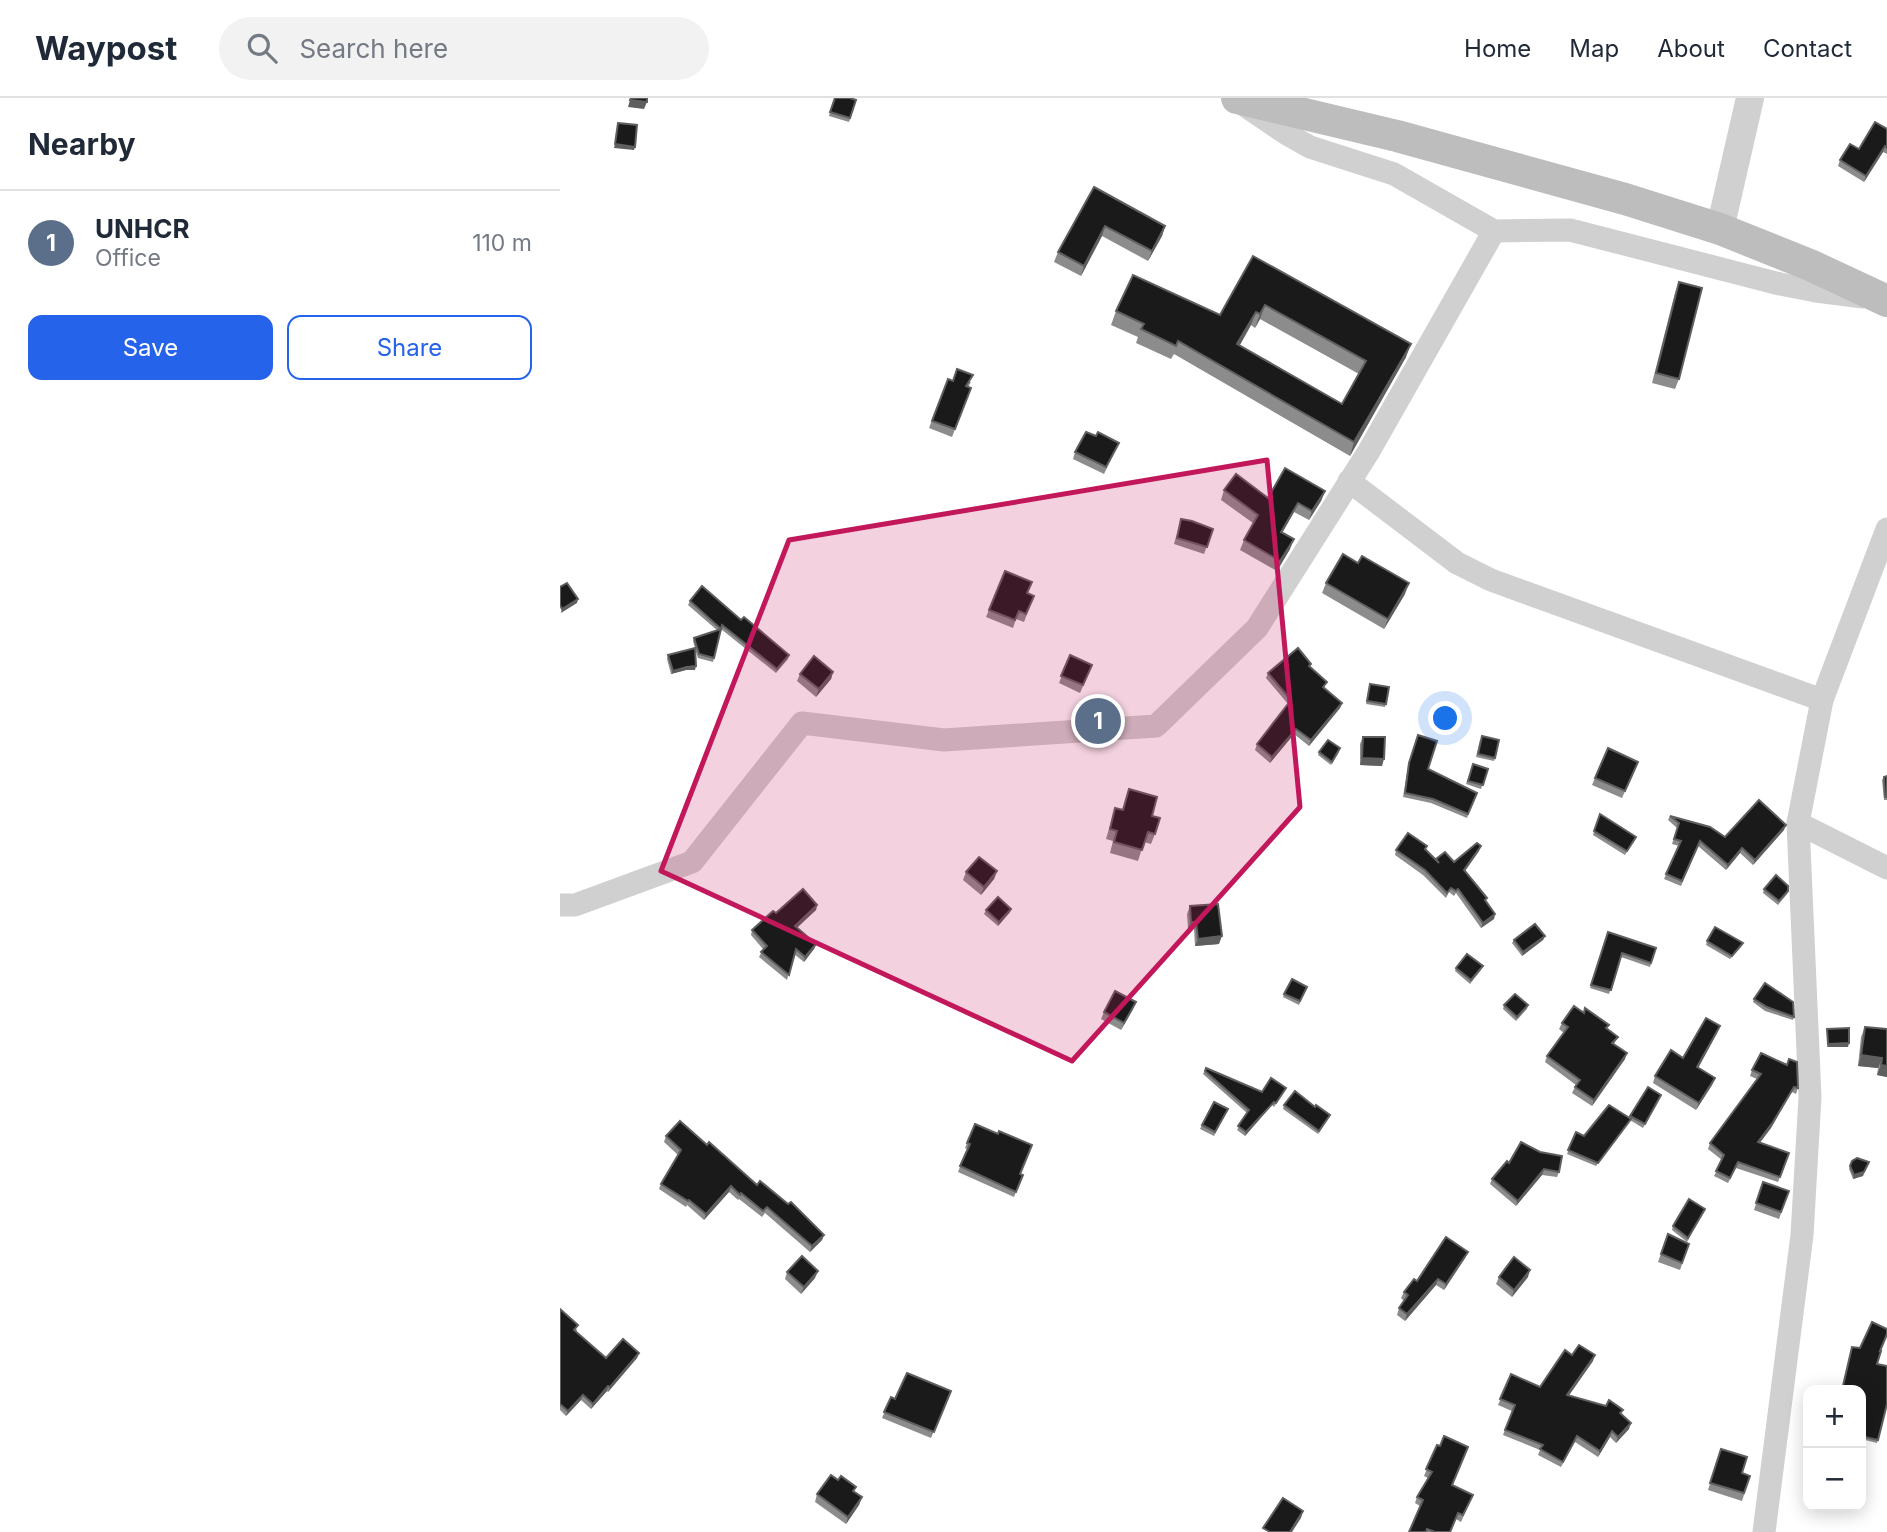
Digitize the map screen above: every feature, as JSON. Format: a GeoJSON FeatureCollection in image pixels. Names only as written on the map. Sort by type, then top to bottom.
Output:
{"type":"FeatureCollection","features":[{"type":"Feature","properties":{"kind":"main road"},"geometry":{"type":"LineString","coordinates":[[1235,98],[1397,136],[1625,199],[1720,229],[1810,265],[1885,300]]}},
{"type":"Feature","properties":{"kind":"street"},"geometry":{"type":"LineString","coordinates":[[1235,98],[1310,147],[1394,174],[1494,231],[1570,230],[1780,285],[1885,300]]}},
{"type":"Feature","properties":{"kind":"street"},"geometry":{"type":"LineString","coordinates":[[1720,229],[1750,98]]}},
{"type":"Feature","properties":{"kind":"street"},"geometry":{"type":"LineString","coordinates":[[560,905],[575,905],[692,862],[802,723],[944,740],[1156,726],[1256,628],[1369,451],[1494,231]]}},
{"type":"Feature","properties":{"kind":"street"},"geometry":{"type":"LineString","coordinates":[[1349,481],[1457,563],[1491,580],[1822,700]]}},
{"type":"Feature","properties":{"kind":"street"},"geometry":{"type":"LineString","coordinates":[[1764,1532],[1802,1235],[1810,1097],[1798,823],[1822,700],[1887,529]]}},
{"type":"Feature","properties":{"kind":"street"},"geometry":{"type":"LineString","coordinates":[[1798,823],[1887,868]]}},
{"type":"Feature","properties":{"kind":"highlighted area"},"geometry":{"type":"Polygon","coordinates":[[[1267,460],[1300,807],[1072,1061],[661,871],[789,540],[1267,460]]]}},
{"type":"Feature","properties":{"kind":"building"},"geometry":{"type":"Polygon","coordinates":[[[647,98],[647,102],[630,100],[647,98]]]}},
{"type":"Feature","properties":{"kind":"building"},"geometry":{"type":"Polygon","coordinates":[[[835,98],[856,100],[850,118],[830,112],[835,98]]]}},
{"type":"Feature","properties":{"kind":"building"},"geometry":{"type":"Polygon","coordinates":[[[1875,122],[1887,129],[1887,148],[1885,146],[1866,176],[1840,160],[1850,144],[1859,149],[1875,122]]]}},
{"type":"Feature","properties":{"kind":"building"},"geometry":{"type":"Polygon","coordinates":[[[618,123],[637,125],[635,147],[615,144],[618,123]]]}},
{"type":"Feature","properties":{"kind":"building"},"geometry":{"type":"Polygon","coordinates":[[[1094,187],[1165,226],[1152,251],[1105,226],[1084,266],[1058,252],[1094,187]]]}},
{"type":"Feature","properties":{"kind":"building"},"geometry":{"type":"Polygon","coordinates":[[[1253,256],[1411,344],[1354,442],[1178,341],[1176,346],[1141,329],[1144,324],[1116,311],[1133,275],[1220,315],[1253,256]],[[1265,305],[1260,314],[1256,312],[1237,344],[1342,404],[1366,361],[1265,305]]]}},
{"type":"Feature","properties":{"kind":"building"},"geometry":{"type":"Polygon","coordinates":[[[1679,282],[1702,288],[1679,379],[1656,373],[1679,282]]]}},
{"type":"Feature","properties":{"kind":"building"},"geometry":{"type":"Polygon","coordinates":[[[957,369],[973,375],[966,386],[971,388],[955,429],[932,421],[948,379],[953,381],[957,369]]]}},
{"type":"Feature","properties":{"kind":"building"},"geometry":{"type":"Polygon","coordinates":[[[1086,432],[1096,436],[1098,432],[1119,443],[1106,467],[1075,452],[1086,432]]]}},
{"type":"Feature","properties":{"kind":"building"},"geometry":{"type":"Polygon","coordinates":[[[1285,468],[1325,491],[1312,511],[1298,503],[1281,532],[1294,539],[1280,561],[1244,540],[1258,515],[1224,490],[1236,474],[1268,498],[1285,468]]]}},
{"type":"Feature","properties":{"kind":"building"},"geometry":{"type":"Polygon","coordinates":[[[1181,519],[1213,529],[1207,547],[1177,538],[1181,519]]]}},
{"type":"Feature","properties":{"kind":"building"},"geometry":{"type":"Polygon","coordinates":[[[1343,554],[1358,563],[1362,556],[1409,583],[1388,619],[1326,583],[1343,554]]]}},
{"type":"Feature","properties":{"kind":"building"},"geometry":{"type":"Polygon","coordinates":[[[1005,571],[1032,582],[1027,593],[1034,596],[1026,614],[1019,611],[1015,620],[989,610],[1005,571]]]}},
{"type":"Feature","properties":{"kind":"building"},"geometry":{"type":"Polygon","coordinates":[[[567,583],[578,599],[562,609],[560,587],[567,583]]]}},
{"type":"Feature","properties":{"kind":"building"},"geometry":{"type":"Polygon","coordinates":[[[702,586],[741,620],[744,617],[789,655],[777,669],[722,625],[721,629],[690,601],[702,586]]]}},
{"type":"Feature","properties":{"kind":"building"},"geometry":{"type":"Polygon","coordinates":[[[721,629],[714,658],[699,654],[694,638],[721,629]]]}},
{"type":"Feature","properties":{"kind":"building"},"geometry":{"type":"Polygon","coordinates":[[[695,648],[696,666],[673,671],[668,655],[695,648]]]}},
{"type":"Feature","properties":{"kind":"building"},"geometry":{"type":"Polygon","coordinates":[[[1298,648],[1311,664],[1309,666],[1327,682],[1323,687],[1342,703],[1311,740],[1296,729],[1272,757],[1257,744],[1291,700],[1268,673],[1298,648]]]}},
{"type":"Feature","properties":{"kind":"building"},"geometry":{"type":"Polygon","coordinates":[[[1070,655],[1092,665],[1083,685],[1061,676],[1070,655]]]}},
{"type":"Feature","properties":{"kind":"building"},"geometry":{"type":"Polygon","coordinates":[[[814,656],[833,672],[819,689],[800,674],[814,656]]]}},
{"type":"Feature","properties":{"kind":"building"},"geometry":{"type":"Polygon","coordinates":[[[1370,684],[1389,687],[1386,704],[1367,701],[1370,684]]]}},
{"type":"Feature","properties":{"kind":"building"},"geometry":{"type":"Polygon","coordinates":[[[1418,735],[1437,741],[1428,769],[1477,793],[1468,814],[1433,799],[1405,793],[1409,763],[1418,735]]]}},
{"type":"Feature","properties":{"kind":"building"},"geometry":{"type":"Polygon","coordinates":[[[1482,736],[1499,740],[1495,758],[1478,754],[1482,736]]]}},
{"type":"Feature","properties":{"kind":"building"},"geometry":{"type":"Polygon","coordinates":[[[1363,737],[1385,737],[1384,759],[1362,758],[1363,737]]]}},
{"type":"Feature","properties":{"kind":"building"},"geometry":{"type":"Polygon","coordinates":[[[1328,740],[1340,748],[1332,762],[1319,752],[1328,740]]]}},
{"type":"Feature","properties":{"kind":"building"},"geometry":{"type":"Polygon","coordinates":[[[1608,748],[1638,762],[1625,791],[1595,778],[1608,748]]]}},
{"type":"Feature","properties":{"kind":"building"},"geometry":{"type":"Polygon","coordinates":[[[1473,764],[1488,769],[1483,785],[1468,781],[1473,764]]]}},
{"type":"Feature","properties":{"kind":"building"},"geometry":{"type":"Polygon","coordinates":[[[1887,776],[1887,797],[1885,797],[1884,777],[1887,776]]]}},
{"type":"Feature","properties":{"kind":"building"},"geometry":{"type":"Polygon","coordinates":[[[1129,789],[1157,797],[1152,816],[1160,818],[1155,834],[1148,832],[1142,850],[1114,842],[1117,831],[1110,829],[1115,808],[1123,810],[1129,789]]]}},
{"type":"Feature","properties":{"kind":"building"},"geometry":{"type":"Polygon","coordinates":[[[1759,800],[1786,825],[1755,860],[1742,848],[1728,865],[1700,841],[1682,881],[1666,874],[1681,841],[1674,839],[1679,823],[1670,816],[1710,827],[1725,837],[1759,800]]]}},
{"type":"Feature","properties":{"kind":"building"},"geometry":{"type":"Polygon","coordinates":[[[1600,814],[1636,837],[1627,851],[1594,831],[1600,814]]]}},
{"type":"Feature","properties":{"kind":"building"},"geometry":{"type":"Polygon","coordinates":[[[1408,833],[1427,846],[1425,849],[1439,863],[1436,859],[1445,852],[1454,862],[1477,843],[1481,846],[1464,870],[1487,898],[1485,900],[1495,914],[1483,923],[1458,889],[1456,891],[1451,888],[1447,893],[1425,870],[1396,850],[1408,833]]]}},
{"type":"Feature","properties":{"kind":"building"},"geometry":{"type":"Polygon","coordinates":[[[979,857],[997,871],[984,887],[966,872],[979,857]]]}},
{"type":"Feature","properties":{"kind":"building"},"geometry":{"type":"Polygon","coordinates":[[[1776,875],[1788,886],[1788,891],[1779,901],[1764,889],[1776,875]]]}},
{"type":"Feature","properties":{"kind":"building"},"geometry":{"type":"Polygon","coordinates":[[[803,889],[817,905],[795,926],[816,944],[805,957],[796,949],[789,975],[761,952],[767,946],[752,930],[803,889]]]}},
{"type":"Feature","properties":{"kind":"building"},"geometry":{"type":"Polygon","coordinates":[[[998,897],[1011,909],[999,922],[986,910],[998,897]]]}},
{"type":"Feature","properties":{"kind":"building"},"geometry":{"type":"Polygon","coordinates":[[[1218,904],[1222,936],[1198,939],[1196,922],[1191,922],[1190,906],[1218,904]]]}},
{"type":"Feature","properties":{"kind":"building"},"geometry":{"type":"Polygon","coordinates":[[[1535,924],[1545,936],[1523,952],[1514,940],[1535,924]]]}},
{"type":"Feature","properties":{"kind":"building"},"geometry":{"type":"Polygon","coordinates":[[[1715,927],[1743,943],[1732,956],[1707,941],[1715,927]]]}},
{"type":"Feature","properties":{"kind":"building"},"geometry":{"type":"Polygon","coordinates":[[[1608,932],[1656,948],[1651,963],[1622,953],[1611,990],[1591,985],[1608,932]]]}},
{"type":"Feature","properties":{"kind":"building"},"geometry":{"type":"Polygon","coordinates":[[[1467,954],[1483,966],[1471,980],[1456,968],[1467,954]]]}},
{"type":"Feature","properties":{"kind":"building"},"geometry":{"type":"Polygon","coordinates":[[[1292,979],[1307,987],[1300,1001],[1284,994],[1292,979]]]}},
{"type":"Feature","properties":{"kind":"building"},"geometry":{"type":"Polygon","coordinates":[[[1765,983],[1793,1002],[1794,1017],[1754,999],[1765,983]]]}},
{"type":"Feature","properties":{"kind":"building"},"geometry":{"type":"Polygon","coordinates":[[[1115,991],[1136,1002],[1124,1023],[1104,1012],[1115,991]]]}},
{"type":"Feature","properties":{"kind":"building"},"geometry":{"type":"Polygon","coordinates":[[[1515,994],[1528,1005],[1517,1017],[1504,1005],[1515,994]]]}},
{"type":"Feature","properties":{"kind":"building"},"geometry":{"type":"Polygon","coordinates":[[[1574,1006],[1584,1013],[1585,1008],[1609,1025],[1606,1028],[1618,1037],[1612,1043],[1627,1053],[1594,1100],[1575,1087],[1580,1080],[1547,1056],[1568,1027],[1562,1023],[1574,1006]]]}},
{"type":"Feature","properties":{"kind":"building"},"geometry":{"type":"Polygon","coordinates":[[[1706,1018],[1720,1026],[1697,1067],[1715,1078],[1699,1103],[1655,1076],[1671,1050],[1683,1058],[1706,1018]]]}},
{"type":"Feature","properties":{"kind":"building"},"geometry":{"type":"Polygon","coordinates":[[[1865,1027],[1887,1029],[1887,1066],[1881,1065],[1882,1058],[1861,1055],[1865,1027]]]}},
{"type":"Feature","properties":{"kind":"building"},"geometry":{"type":"Polygon","coordinates":[[[1849,1028],[1849,1043],[1828,1044],[1827,1029],[1849,1028]]]}},
{"type":"Feature","properties":{"kind":"building"},"geometry":{"type":"Polygon","coordinates":[[[1761,1053],[1787,1065],[1789,1059],[1797,1062],[1798,1088],[1794,1087],[1758,1142],[1789,1153],[1780,1177],[1738,1162],[1730,1178],[1716,1171],[1724,1155],[1710,1143],[1761,1074],[1752,1070],[1761,1053]]]}},
{"type":"Feature","properties":{"kind":"building"},"geometry":{"type":"Polygon","coordinates":[[[1206,1068],[1262,1092],[1271,1078],[1286,1088],[1276,1103],[1274,1102],[1246,1132],[1238,1126],[1249,1110],[1205,1071],[1206,1068]]]}},
{"type":"Feature","properties":{"kind":"building"},"geometry":{"type":"Polygon","coordinates":[[[1648,1087],[1661,1095],[1645,1124],[1630,1116],[1648,1087]]]}},
{"type":"Feature","properties":{"kind":"building"},"geometry":{"type":"Polygon","coordinates":[[[1295,1091],[1330,1115],[1319,1131],[1284,1105],[1295,1091]]]}},
{"type":"Feature","properties":{"kind":"building"},"geometry":{"type":"Polygon","coordinates":[[[1214,1102],[1228,1109],[1215,1132],[1202,1125],[1214,1102]]]}},
{"type":"Feature","properties":{"kind":"building"},"geometry":{"type":"Polygon","coordinates":[[[1609,1105],[1631,1119],[1598,1163],[1568,1150],[1576,1132],[1584,1136],[1609,1105]]]}},
{"type":"Feature","properties":{"kind":"building"},"geometry":{"type":"Polygon","coordinates":[[[680,1121],[707,1145],[709,1142],[757,1185],[760,1181],[788,1204],[791,1202],[824,1235],[812,1246],[767,1207],[763,1211],[731,1186],[706,1214],[689,1200],[661,1184],[681,1150],[666,1136],[680,1121]]]}},
{"type":"Feature","properties":{"kind":"building"},"geometry":{"type":"Polygon","coordinates":[[[975,1124],[1032,1145],[1016,1192],[960,1166],[975,1124]]]}},
{"type":"Feature","properties":{"kind":"building"},"geometry":{"type":"Polygon","coordinates":[[[1521,1142],[1540,1152],[1562,1156],[1559,1172],[1544,1169],[1518,1201],[1492,1179],[1507,1161],[1509,1163],[1521,1142]]]}},
{"type":"Feature","properties":{"kind":"building"},"geometry":{"type":"Polygon","coordinates":[[[1857,1158],[1869,1162],[1864,1172],[1854,1175],[1850,1166],[1857,1158]]]}},
{"type":"Feature","properties":{"kind":"building"},"geometry":{"type":"Polygon","coordinates":[[[1763,1182],[1789,1191],[1781,1212],[1756,1203],[1763,1182]]]}},
{"type":"Feature","properties":{"kind":"building"},"geometry":{"type":"Polygon","coordinates":[[[1689,1199],[1705,1209],[1688,1238],[1673,1226],[1689,1199]]]}},
{"type":"Feature","properties":{"kind":"building"},"geometry":{"type":"Polygon","coordinates":[[[1668,1234],[1689,1244],[1682,1263],[1661,1254],[1668,1234]]]}},
{"type":"Feature","properties":{"kind":"building"},"geometry":{"type":"Polygon","coordinates":[[[1446,1237],[1468,1252],[1446,1284],[1438,1279],[1407,1314],[1399,1308],[1408,1295],[1404,1292],[1414,1279],[1417,1281],[1446,1237]]]}},
{"type":"Feature","properties":{"kind":"building"},"geometry":{"type":"Polygon","coordinates":[[[802,1256],[818,1271],[804,1287],[787,1272],[802,1256]]]}},
{"type":"Feature","properties":{"kind":"building"},"geometry":{"type":"Polygon","coordinates":[[[1514,1257],[1530,1270],[1514,1290],[1499,1277],[1514,1257]]]}},
{"type":"Feature","properties":{"kind":"building"},"geometry":{"type":"Polygon","coordinates":[[[560,1309],[578,1325],[574,1330],[606,1358],[623,1339],[639,1353],[593,1404],[583,1395],[568,1411],[560,1404],[560,1309]]]}},
{"type":"Feature","properties":{"kind":"building"},"geometry":{"type":"Polygon","coordinates":[[[1872,1322],[1887,1329],[1877,1364],[1887,1366],[1887,1404],[1878,1440],[1866,1437],[1866,1385],[1843,1385],[1852,1347],[1860,1348],[1872,1322]]]}},
{"type":"Feature","properties":{"kind":"building"},"geometry":{"type":"Polygon","coordinates":[[[1579,1345],[1595,1355],[1567,1395],[1606,1406],[1609,1400],[1623,1410],[1620,1413],[1631,1423],[1618,1437],[1612,1431],[1600,1451],[1577,1436],[1563,1462],[1540,1449],[1543,1445],[1505,1430],[1515,1405],[1500,1399],[1511,1374],[1540,1387],[1565,1350],[1572,1355],[1579,1345]]]}},
{"type":"Feature","properties":{"kind":"building"},"geometry":{"type":"Polygon","coordinates":[[[907,1373],[951,1391],[934,1432],[884,1412],[891,1397],[895,1399],[907,1373]]]}},
{"type":"Feature","properties":{"kind":"building"},"geometry":{"type":"Polygon","coordinates":[[[1444,1436],[1468,1447],[1452,1485],[1473,1495],[1463,1515],[1458,1513],[1450,1532],[1427,1529],[1426,1532],[1409,1532],[1423,1500],[1417,1497],[1432,1472],[1426,1469],[1444,1436]]]}},
{"type":"Feature","properties":{"kind":"building"},"geometry":{"type":"Polygon","coordinates":[[[1721,1449],[1747,1457],[1742,1473],[1750,1476],[1744,1493],[1710,1483],[1721,1449]]]}},
{"type":"Feature","properties":{"kind":"building"},"geometry":{"type":"Polygon","coordinates":[[[831,1475],[838,1480],[841,1476],[856,1487],[853,1491],[862,1497],[848,1517],[817,1494],[831,1475]]]}},
{"type":"Feature","properties":{"kind":"building"},"geometry":{"type":"Polygon","coordinates":[[[1283,1498],[1303,1511],[1290,1532],[1270,1532],[1263,1528],[1283,1498]]]}},
{"type":"Feature","properties":{"kind":"place","name":"UNHCR"},"geometry":{"type":"Point","coordinates":[1098,721]}}]}
